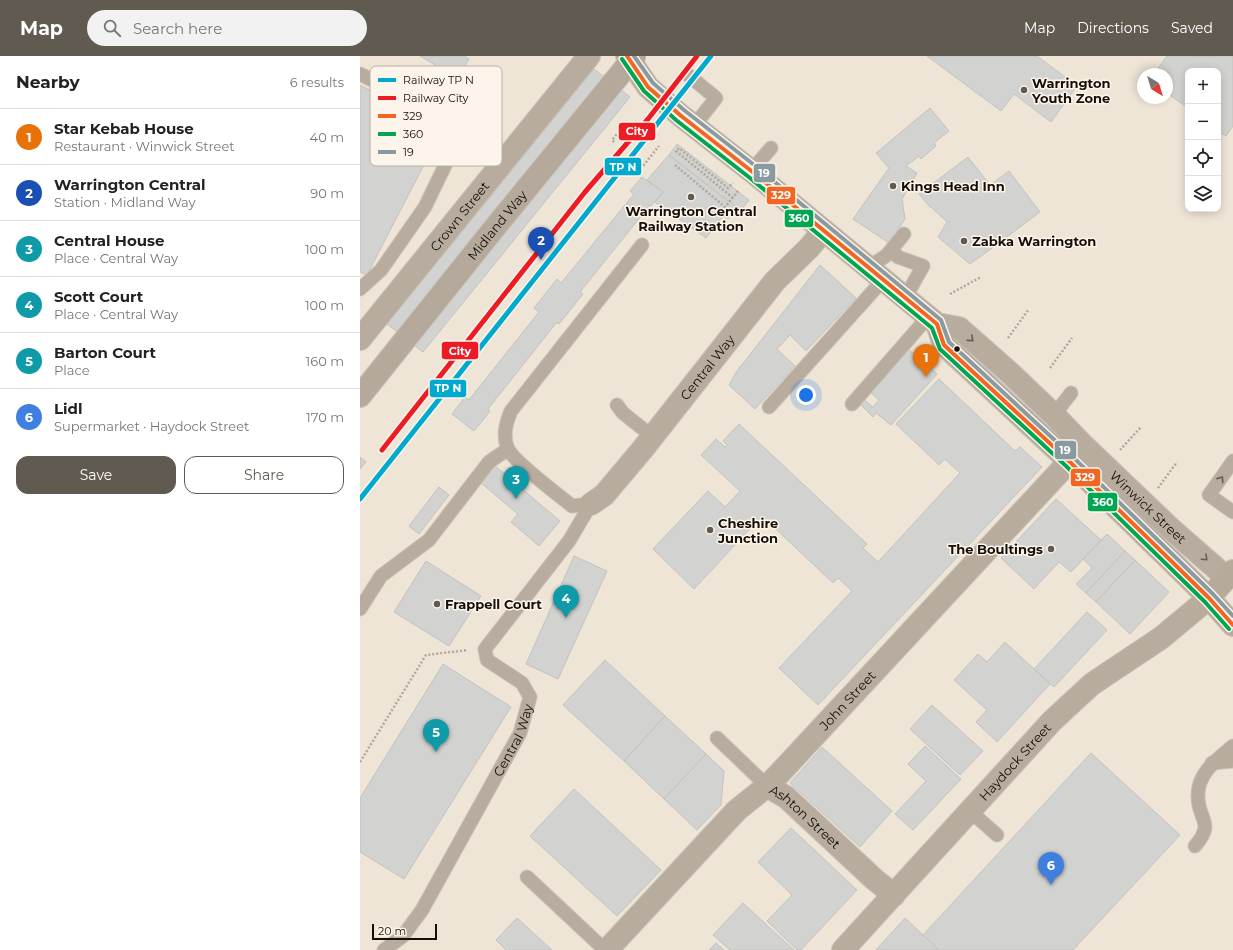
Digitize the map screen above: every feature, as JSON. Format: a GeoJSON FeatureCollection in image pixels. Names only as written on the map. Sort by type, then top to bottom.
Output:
{"type":"FeatureCollection","features":[{"type":"Feature","properties":{"kind":"highway","name":"Midland Way"},"geometry":{"type":"LineString","coordinates":[[360,396],[635,56]]}},
{"type":"Feature","properties":{"kind":"street","name":"Crown Street"},"geometry":{"type":"LineString","coordinates":[[502,162],[589,56]]}},
{"type":"Feature","properties":{"kind":"street","name":"Winwick Street"},"geometry":{"type":"LineString","coordinates":[[627,56],[648,87],[694,126],[742,180],[823,231],[932,321],[944,345],[1231,578]]}},
{"type":"Feature","properties":{"kind":"street","name":"Crown Street"},"geometry":{"type":"LineString","coordinates":[[360,339],[499,166]]}},
{"type":"Feature","properties":{"kind":"street","name":"Central Way"},"geometry":{"type":"LineString","coordinates":[[591,504],[604,495],[653,437],[775,281],[809,248],[823,231]]}},
{"type":"Feature","properties":{"kind":"street","name":"Winwick Street"},"geometry":{"type":"LineString","coordinates":[[932,321],[959,328],[1010,373],[1054,415],[1077,454],[1233,625]]}},
{"type":"Feature","properties":{"kind":"street","name":"John Street"},"geometry":{"type":"LineString","coordinates":[[606,950],[738,810],[767,786],[1077,454]]}},
{"type":"Feature","properties":{"kind":"street"},"geometry":{"type":"LineString","coordinates":[[1209,598],[1231,578]]}},
{"type":"Feature","properties":{"kind":"street","name":"Haydock Street"},"geometry":{"type":"LineString","coordinates":[[843,950],[1052,721],[1092,684],[1161,638],[1209,598]]}},
{"type":"Feature","properties":{"kind":"street","name":"Ashton Street"},"geometry":{"type":"LineString","coordinates":[[767,786],[786,797],[874,879],[894,895]]}},
{"type":"Feature","properties":{"kind":"lane"},"geometry":{"type":"LineString","coordinates":[[360,74],[370,79]]}},
{"type":"Feature","properties":{"kind":"lane"},"geometry":{"type":"LineString","coordinates":[[687,74],[716,98],[694,126]]}},
{"type":"Feature","properties":{"kind":"lane"},"geometry":{"type":"LineString","coordinates":[[742,180],[771,148]]}},
{"type":"Feature","properties":{"kind":"lane"},"geometry":{"type":"LineString","coordinates":[[360,289],[381,270],[425,207],[445,166]]}},
{"type":"Feature","properties":{"kind":"lane"},"geometry":{"type":"LineString","coordinates":[[769,407],[875,274],[887,255],[904,234]]}},
{"type":"Feature","properties":{"kind":"lane"},"geometry":{"type":"LineString","coordinates":[[591,504],[572,506],[517,460],[508,449],[505,437],[506,424],[511,411],[642,244]]}},
{"type":"Feature","properties":{"kind":"lane"},"geometry":{"type":"LineString","coordinates":[[892,250],[898,256],[923,266],[905,298]]}},
{"type":"Feature","properties":{"kind":"lane"},"geometry":{"type":"LineString","coordinates":[[852,404],[932,321]]}},
{"type":"Feature","properties":{"kind":"lane"},"geometry":{"type":"LineString","coordinates":[[1054,415],[1071,393]]}},
{"type":"Feature","properties":{"kind":"lane"},"geometry":{"type":"LineString","coordinates":[[617,404],[623,413],[653,437]]}},
{"type":"Feature","properties":{"kind":"lane"},"geometry":{"type":"LineString","coordinates":[[360,609],[381,576],[429,540],[489,462],[508,449]]}},
{"type":"Feature","properties":{"kind":"lane"},"geometry":{"type":"LineString","coordinates":[[1233,461],[1209,495],[1233,512]]}},
{"type":"Feature","properties":{"kind":"lane","name":"Central Way"},"geometry":{"type":"LineString","coordinates":[[384,950],[403,936],[422,910],[520,733],[530,697],[522,683],[487,660],[485,649],[569,541],[591,504]]}},
{"type":"Feature","properties":{"kind":"lane","name":"Ashton Street"},"geometry":{"type":"LineString","coordinates":[[717,738],[767,786]]}},
{"type":"Feature","properties":{"kind":"lane"},"geometry":{"type":"LineString","coordinates":[[1194,846],[1202,837],[1205,824],[1198,795],[1205,772],[1212,763],[1233,746]]}},
{"type":"Feature","properties":{"kind":"lane"},"geometry":{"type":"LineString","coordinates":[[1212,763],[1233,761]]}},
{"type":"Feature","properties":{"kind":"lane"},"geometry":{"type":"LineString","coordinates":[[970,811],[997,835]]}},
{"type":"Feature","properties":{"kind":"lane"},"geometry":{"type":"LineString","coordinates":[[527,877],[606,950]]}},
{"type":"Feature","properties":{"kind":"path"},"geometry":{"type":"LineString","coordinates":[[614,142],[612,140],[624,124],[628,122]]}},
{"type":"Feature","properties":{"kind":"path"},"geometry":{"type":"LineString","coordinates":[[502,130],[521,138]]}},
{"type":"Feature","properties":{"kind":"path"},"geometry":{"type":"LineString","coordinates":[[640,164],[642,166],[659,146]]}},
{"type":"Feature","properties":{"kind":"path"},"geometry":{"type":"LineString","coordinates":[[733,198],[676,151],[679,148],[728,188],[742,180]]}},
{"type":"Feature","properties":{"kind":"path"},"geometry":{"type":"LineString","coordinates":[[675,165],[725,207],[733,198],[742,180]]}},
{"type":"Feature","properties":{"kind":"path"},"geometry":{"type":"LineString","coordinates":[[950,294],[981,277]]}},
{"type":"Feature","properties":{"kind":"path"},"geometry":{"type":"LineString","coordinates":[[1008,338],[1029,309]]}},
{"type":"Feature","properties":{"kind":"path"},"geometry":{"type":"LineString","coordinates":[[1050,368],[1072,338]]}},
{"type":"Feature","properties":{"kind":"path"},"geometry":{"type":"LineString","coordinates":[[1118,452],[1141,427]]}},
{"type":"Feature","properties":{"kind":"path"},"geometry":{"type":"LineString","coordinates":[[1158,489],[1176,462]]}},
{"type":"Feature","properties":{"kind":"path"},"geometry":{"type":"LineString","coordinates":[[360,762],[426,655],[485,649]]}},
{"type":"Feature","properties":{"kind":"building"},"geometry":{"type":"Polygon","coordinates":[[[420,56],[464,56],[469,59],[465,66],[437,66],[420,56]]]}},
{"type":"Feature","properties":{"kind":"building","name":"Warrington Youth Zone"},"geometry":{"type":"Polygon","coordinates":[[[927,56],[1037,56],[1077,86],[1051,122],[1014,94],[1001,111],[927,56]]]}},
{"type":"Feature","properties":{"kind":"building"},"geometry":{"type":"Polygon","coordinates":[[[1167,56],[1233,56],[1233,126],[1226,136],[1221,133],[1221,68],[1185,68],[1185,106],[1173,97],[1173,68],[1158,68],[1167,56]]]}},
{"type":"Feature","properties":{"kind":"building"},"geometry":{"type":"Polygon","coordinates":[[[594,69],[630,97],[423,352],[387,324],[594,69]]]}},
{"type":"Feature","properties":{"kind":"building"},"geometry":{"type":"Polygon","coordinates":[[[360,85],[370,90],[370,166],[423,166],[367,275],[360,272],[360,85]]]}},
{"type":"Feature","properties":{"kind":"building","name":"Kings Head Inn"},"geometry":{"type":"Polygon","coordinates":[[[930,108],[949,131],[934,143],[936,146],[921,159],[919,156],[906,166],[917,173],[902,199],[905,219],[889,243],[853,219],[889,168],[876,153],[930,108]]]}},
{"type":"Feature","properties":{"kind":"building"},"geometry":{"type":"Polygon","coordinates":[[[677,144],[749,200],[741,211],[669,155],[677,144]]]}},
{"type":"Feature","properties":{"kind":"building","name":"Warrington Central Railway Station"},"geometry":{"type":"Polygon","coordinates":[[[669,155],[737,208],[728,219],[723,216],[706,238],[655,202],[663,192],[647,180],[669,155]]]}},
{"type":"Feature","properties":{"kind":"building"},"geometry":{"type":"Polygon","coordinates":[[[968,157],[990,185],[1009,171],[1040,212],[970,264],[938,237],[947,222],[930,207],[919,194],[968,157]]]}},
{"type":"Feature","properties":{"kind":"building"},"geometry":{"type":"Polygon","coordinates":[[[642,177],[663,192],[651,206],[650,205],[580,292],[583,294],[559,324],[557,322],[488,409],[490,411],[474,431],[452,414],[465,397],[469,400],[539,312],[534,308],[557,279],[561,283],[634,194],[630,191],[642,177]]]}},
{"type":"Feature","properties":{"kind":"building"},"geometry":{"type":"Polygon","coordinates":[[[820,265],[856,298],[806,351],[790,335],[777,349],[795,366],[755,409],[729,385],[737,371],[820,265]]]}},
{"type":"Feature","properties":{"kind":"building"},"geometry":{"type":"Polygon","coordinates":[[[908,349],[937,374],[891,425],[876,413],[873,417],[860,404],[864,400],[873,407],[879,400],[870,392],[908,349]]]}},
{"type":"Feature","properties":{"kind":"building","name":"Cheshire Junction"},"geometry":{"type":"Polygon","coordinates":[[[939,379],[1015,451],[1020,447],[1042,467],[818,705],[779,668],[852,591],[838,578],[833,583],[762,516],[694,589],[653,549],[708,491],[725,507],[740,491],[701,455],[716,439],[725,447],[727,445],[723,441],[739,424],[867,544],[863,548],[878,562],[960,473],[945,459],[939,465],[896,424],[939,379]]]}},
{"type":"Feature","properties":{"kind":"building"},"geometry":{"type":"Polygon","coordinates":[[[360,457],[366,462],[360,469],[360,457]]]}},
{"type":"Feature","properties":{"kind":"building"},"geometry":{"type":"Polygon","coordinates":[[[495,466],[560,521],[539,546],[511,522],[518,514],[481,483],[495,466]]]}},
{"type":"Feature","properties":{"kind":"building"},"geometry":{"type":"Polygon","coordinates":[[[439,487],[449,495],[419,534],[409,526],[439,487]]]}},
{"type":"Feature","properties":{"kind":"building","name":"The Boultings"},"geometry":{"type":"Polygon","coordinates":[[[1056,499],[1101,540],[1071,572],[1059,562],[1034,589],[1001,558],[1056,499]]]}},
{"type":"Feature","properties":{"kind":"building"},"geometry":{"type":"Polygon","coordinates":[[[1107,534],[1125,551],[1086,593],[1076,584],[1092,568],[1083,559],[1107,534]]]}},
{"type":"Feature","properties":{"kind":"building"},"geometry":{"type":"Polygon","coordinates":[[[1125,551],[1135,560],[1096,602],[1086,593],[1125,551]]]}},
{"type":"Feature","properties":{"kind":"building"},"geometry":{"type":"Polygon","coordinates":[[[574,556],[607,571],[558,679],[526,664],[574,556]]]}},
{"type":"Feature","properties":{"kind":"building"},"geometry":{"type":"Polygon","coordinates":[[[1135,560],[1169,592],[1130,634],[1096,602],[1135,560]]]}},
{"type":"Feature","properties":{"kind":"building","name":"Frappell Court"},"geometry":{"type":"Polygon","coordinates":[[[426,561],[481,596],[449,646],[394,612],[426,561]]]}},
{"type":"Feature","properties":{"kind":"building"},"geometry":{"type":"Polygon","coordinates":[[[1087,612],[1107,630],[1054,687],[1034,669],[1087,612]]]}},
{"type":"Feature","properties":{"kind":"building"},"geometry":{"type":"Polygon","coordinates":[[[1005,642],[1050,684],[997,742],[976,722],[987,710],[954,680],[978,654],[987,662],[1005,642]]]}},
{"type":"Feature","properties":{"kind":"building"},"geometry":{"type":"Polygon","coordinates":[[[605,660],[665,716],[624,761],[563,705],[605,660]]]}},
{"type":"Feature","properties":{"kind":"building"},"geometry":{"type":"Polygon","coordinates":[[[443,664],[511,707],[404,879],[360,852],[360,798],[443,664]]]}},
{"type":"Feature","properties":{"kind":"building"},"geometry":{"type":"Polygon","coordinates":[[[932,705],[983,751],[960,775],[910,729],[932,705]]]}},
{"type":"Feature","properties":{"kind":"building"},"geometry":{"type":"Polygon","coordinates":[[[665,716],[706,754],[664,799],[624,761],[665,716]]]}},
{"type":"Feature","properties":{"kind":"building"},"geometry":{"type":"Polygon","coordinates":[[[925,746],[961,779],[913,830],[895,814],[926,781],[908,764],[925,746]]]}},
{"type":"Feature","properties":{"kind":"building"},"geometry":{"type":"Polygon","coordinates":[[[822,747],[892,811],[860,847],[790,783],[822,747]]]}},
{"type":"Feature","properties":{"kind":"building"},"geometry":{"type":"Polygon","coordinates":[[[1091,753],[1180,835],[1073,950],[939,950],[923,935],[1091,753]]]}},
{"type":"Feature","properties":{"kind":"building"},"geometry":{"type":"Polygon","coordinates":[[[706,754],[724,771],[721,805],[697,830],[664,799],[706,754]]]}},
{"type":"Feature","properties":{"kind":"building"},"geometry":{"type":"Polygon","coordinates":[[[574,789],[661,870],[617,916],[530,836],[574,789]]]}},
{"type":"Feature","properties":{"kind":"building"},"geometry":{"type":"Polygon","coordinates":[[[791,828],[857,890],[801,950],[797,950],[767,921],[792,895],[758,862],[791,828]]]}},
{"type":"Feature","properties":{"kind":"building"},"geometry":{"type":"Polygon","coordinates":[[[743,903],[794,950],[730,950],[713,935],[743,903]]]}},
{"type":"Feature","properties":{"kind":"building"},"geometry":{"type":"Polygon","coordinates":[[[517,918],[552,950],[506,950],[496,940],[517,918]]]}},
{"type":"Feature","properties":{"kind":"building"},"geometry":{"type":"Polygon","coordinates":[[[905,918],[923,935],[939,950],[876,950],[905,918]]]}},
{"type":"Feature","properties":{"kind":"building"},"geometry":{"type":"Polygon","coordinates":[[[716,943],[724,950],[709,950],[716,943]]]}},
{"type":"Feature","properties":{"kind":"transit line","name":"329"},"geometry":{"type":"LineString","coordinates":[[627,56],[648,87],[680,115],[754,173],[937,324],[944,345],[1070,462],[1209,598],[1233,625]]}},
{"type":"Feature","properties":{"kind":"transit line","name":"19"},"geometry":{"type":"LineString","coordinates":[[634,56],[653,83],[684,110],[758,168],[941,320],[949,342],[1074,458],[1213,594],[1233,616]]}},
{"type":"Feature","properties":{"kind":"transit line"},"geometry":{"type":"LineString","coordinates":[[360,499],[711,56]]}},
{"type":"Feature","properties":{"kind":"transit line","name":"360"},"geometry":{"type":"LineString","coordinates":[[622,59],[644,91],[676,120],[750,178],[932,328],[940,349],[1066,466],[1205,602],[1229,629]]}},
{"type":"Feature","properties":{"kind":"rail line","name":"City"},"geometry":{"type":"LineString","coordinates":[[382,450],[585,192],[648,119],[697,56]]}},
{"type":"Feature","properties":{"kind":"place","name":"Warrington Youth Zone"},"geometry":{"type":"Point","coordinates":[1024,90]}},
{"type":"Feature","properties":{"kind":"place","name":"Kings Head Inn"},"geometry":{"type":"Point","coordinates":[893,186]}},
{"type":"Feature","properties":{"kind":"place","name":"Warrington Central Railway Station"},"geometry":{"type":"Point","coordinates":[691,197]}},
{"type":"Feature","properties":{"kind":"place","name":"Zabka Warrington"},"geometry":{"type":"Point","coordinates":[964,241]}},
{"type":"Feature","properties":{"kind":"place","name":"Warrington Central"},"geometry":{"type":"Point","coordinates":[541,260]}},
{"type":"Feature","properties":{"kind":"place","name":"Star Kebab House"},"geometry":{"type":"Point","coordinates":[926,377]}},
{"type":"Feature","properties":{"kind":"place","name":"Central House"},"geometry":{"type":"Point","coordinates":[516,499]}},
{"type":"Feature","properties":{"kind":"place","name":"Cheshire Junction"},"geometry":{"type":"Point","coordinates":[710,530]}},
{"type":"Feature","properties":{"kind":"place","name":"The Boultings"},"geometry":{"type":"Point","coordinates":[1051,549]}},
{"type":"Feature","properties":{"kind":"place","name":"Frappell Court"},"geometry":{"type":"Point","coordinates":[437,604]}},
{"type":"Feature","properties":{"kind":"place","name":"Scott Court"},"geometry":{"type":"Point","coordinates":[566,618]}},
{"type":"Feature","properties":{"kind":"place","name":"Barton Court"},"geometry":{"type":"Point","coordinates":[436,752]}},
{"type":"Feature","properties":{"kind":"place","name":"Lidl"},"geometry":{"type":"Point","coordinates":[1051,885]}}]}
